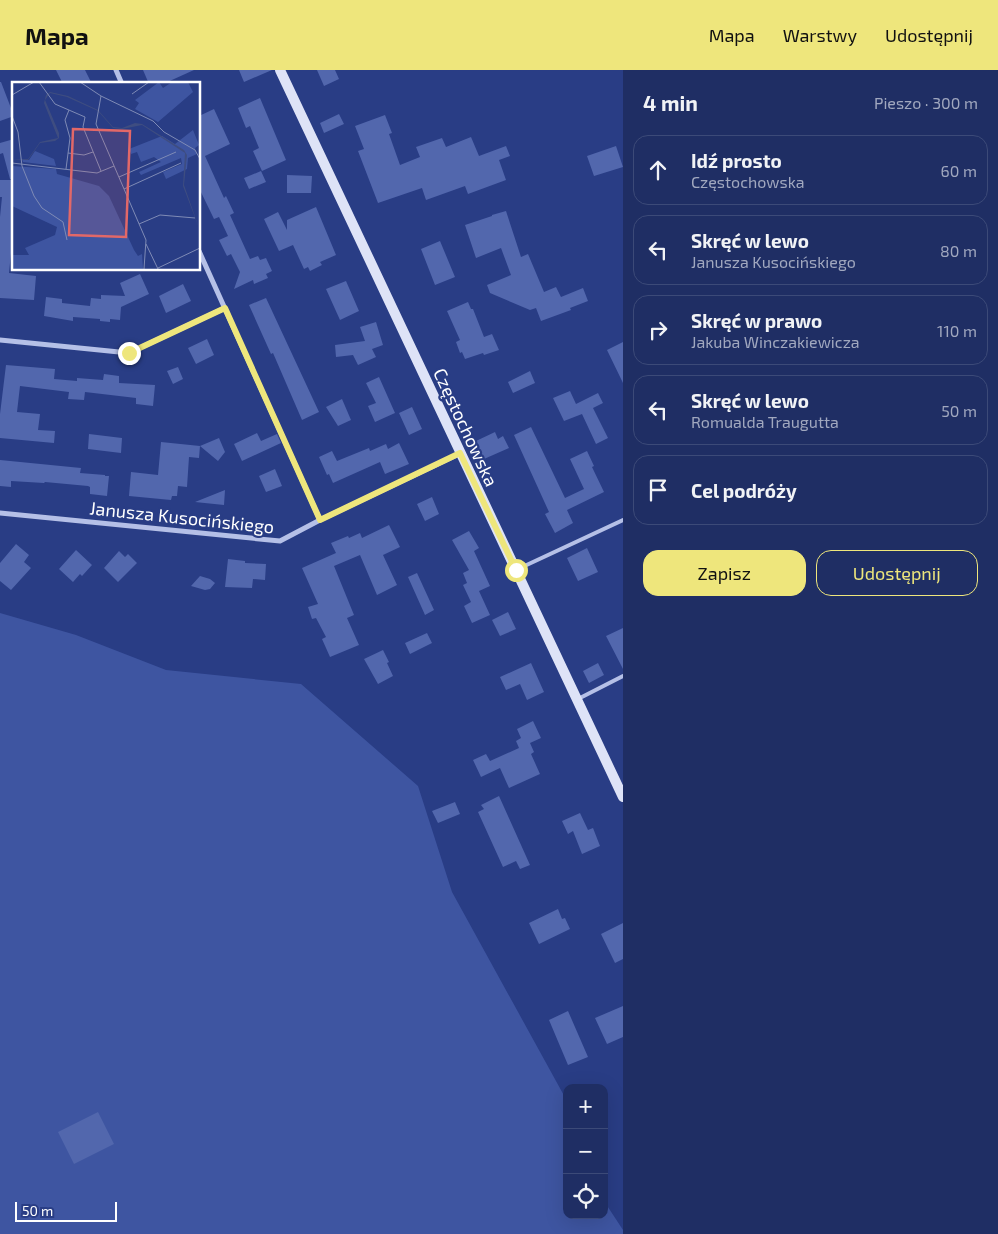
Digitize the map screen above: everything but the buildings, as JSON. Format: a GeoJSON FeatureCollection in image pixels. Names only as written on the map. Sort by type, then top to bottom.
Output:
{"type":"FeatureCollection","features":[{"type":"Feature","properties":{"kind":"main road","name":"Częstochowska"},"geometry":{"type":"LineString","coordinates":[[280,70],[623,797]]}},
{"type":"Feature","properties":{"kind":"street"},"geometry":{"type":"LineString","coordinates":[[116,70],[121,82]]}},
{"type":"Feature","properties":{"kind":"street"},"geometry":{"type":"LineString","coordinates":[[200,253],[320,520]]}},
{"type":"Feature","properties":{"kind":"street"},"geometry":{"type":"LineString","coordinates":[[0,340],[129,353],[225,308]]}},
{"type":"Feature","properties":{"kind":"street","name":"Janusza Kusocińskiego"},"geometry":{"type":"LineString","coordinates":[[0,513],[280,541],[460,453]]}},
{"type":"Feature","properties":{"kind":"lane"},"geometry":{"type":"LineString","coordinates":[[516,570],[623,520]]}},
{"type":"Feature","properties":{"kind":"lane"},"geometry":{"type":"LineString","coordinates":[[577,700],[623,676]]}},
{"type":"Feature","properties":{"kind":"shaded area"},"geometry":{"type":"Polygon","coordinates":[[[0,613],[76,635],[166,670],[301,684],[418,786],[452,892],[563,1094],[563,1219],[608,1219],[608,1207],[623,1230],[623,1234],[0,1234],[0,613]]]}},
{"type":"Feature","properties":{"kind":"route"},"geometry":{"type":"LineString","coordinates":[[129,353],[225,308],[320,520],[460,453],[516,570]]}}]}
